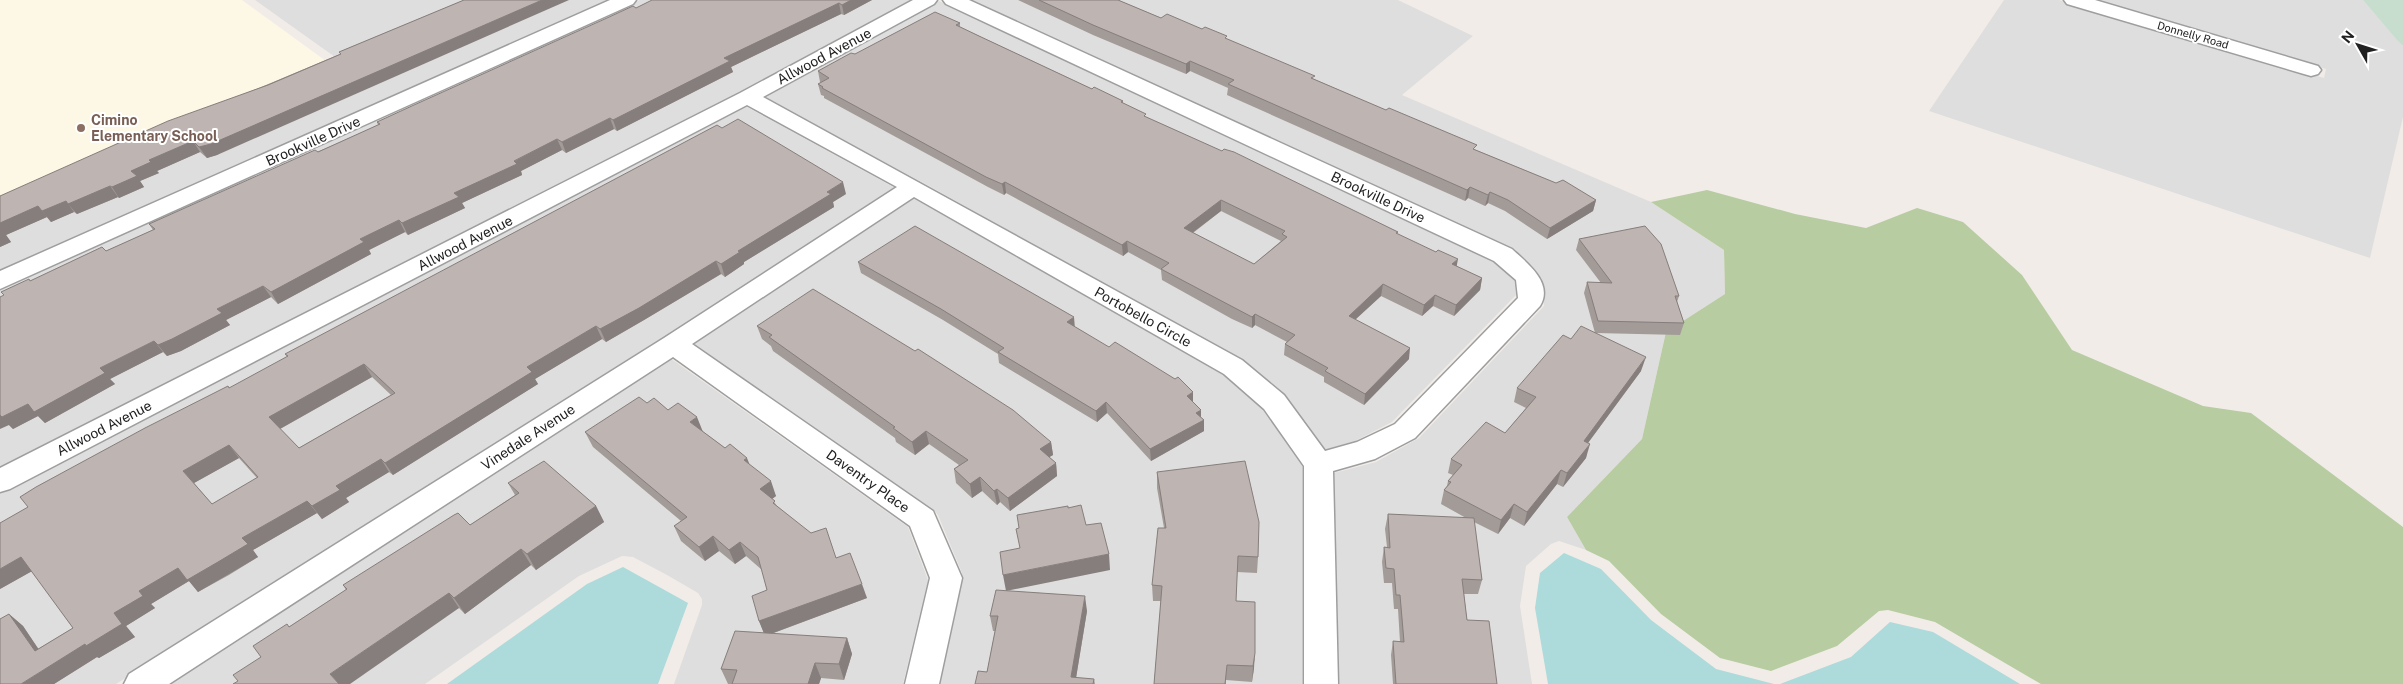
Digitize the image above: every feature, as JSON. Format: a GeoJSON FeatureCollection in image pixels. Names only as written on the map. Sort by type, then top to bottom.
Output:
{"type":"FeatureCollection","features":[{"type":"Feature","properties":{"kind":"street","name":"Brookville Drive"},"geometry":{"type":"LineString","coordinates":[[0,282],[626,0]]}},
{"type":"Feature","properties":{"kind":"street","name":"Allwood Avenue"},"geometry":{"type":"LineString","coordinates":[[0,482],[747,98],[927,0]]}},
{"type":"Feature","properties":{"kind":"street","name":"Brookville Drive"},"geometry":{"type":"LineString","coordinates":[[953,0],[1503,255],[1528,277],[1530,300],[1405,431],[1365,451],[1318,464]]}},
{"type":"Feature","properties":{"kind":"street","name":"Donnelly Road"},"geometry":{"type":"LineString","coordinates":[[2074,0],[2312,70]]}},
{"type":"Feature","properties":{"kind":"street","name":"Portobello Circle"},"geometry":{"type":"LineString","coordinates":[[747,98],[913,187],[1233,367],[1274,402],[1318,464]]}},
{"type":"Feature","properties":{"kind":"street","name":"Vinedale Avenue"},"geometry":{"type":"LineString","coordinates":[[141,684],[673,344],[913,187]]}},
{"type":"Feature","properties":{"kind":"street","name":"Daventry Place"},"geometry":{"type":"LineString","coordinates":[[673,344],[922,519],[946,578],[922,684]]}},
{"type":"Feature","properties":{"kind":"street"},"geometry":{"type":"LineString","coordinates":[[1318,464],[1321,684]]}},
{"type":"Feature","properties":{"kind":"shaded area","name":"Cimino Elementary School"},"geometry":{"type":"Polygon","coordinates":[[[0,0],[242,0],[326,61],[0,196],[0,0]]]}},
{"type":"Feature","properties":{"kind":"shaded area"},"geometry":{"type":"Polygon","coordinates":[[[255,0],[611,0],[0,273],[0,202],[335,57],[255,0]]]}},
{"type":"Feature","properties":{"kind":"shaded area"},"geometry":{"type":"Polygon","coordinates":[[[640,0],[913,0],[739,93],[0,470],[0,290],[640,0]]]}},
{"type":"Feature","properties":{"kind":"shaded area"},"geometry":{"type":"Polygon","coordinates":[[[968,0],[1398,0],[1473,36],[1402,95],[1651,202],[1724,250],[1725,294],[1666,332],[1642,439],[1567,517],[1586,550],[1559,541],[1551,544],[1526,566],[1520,606],[1532,684],[1339,684],[1334,473],[1376,462],[1419,438],[1544,306],[1542,279],[1538,273],[1514,252],[968,0]]]}},
{"type":"Feature","properties":{"kind":"shaded area"},"geometry":{"type":"Polygon","coordinates":[[[2004,0],[2059,0],[2324,78],[2326,69],[2090,0],[2363,0],[2403,46],[2403,117],[2370,258],[1929,111],[2004,0]]]}},
{"type":"Feature","properties":{"kind":"shaded area"},"geometry":{"type":"Polygon","coordinates":[[[939,1],[1494,260],[1514,278],[1516,295],[1392,422],[1355,441],[1324,450],[1288,399],[1241,360],[931,187],[763,97],[939,1]]]}},
{"type":"Feature","properties":{"kind":"shaded area"},"geometry":{"type":"Polygon","coordinates":[[[745,106],[895,188],[663,338],[116,684],[0,684],[0,493],[745,106]]]}},
{"type":"Feature","properties":{"kind":"shaded area"},"geometry":{"type":"Polygon","coordinates":[[[913,198],[1223,374],[1261,407],[1302,465],[1302,684],[940,684],[962,573],[938,515],[933,509],[693,343],[913,198]]]}},
{"type":"Feature","properties":{"kind":"shaded area"},"geometry":{"type":"Polygon","coordinates":[[[670,358],[908,527],[928,580],[903,684],[674,684],[702,605],[702,599],[698,593],[667,575],[633,557],[622,556],[579,576],[425,684],[165,684],[670,358]]]}},
{"type":"Feature","properties":{"kind":"green space"},"geometry":{"type":"Polygon","coordinates":[[[2363,0],[2403,0],[2403,46],[2398,41],[2363,0]]]}},
{"type":"Feature","properties":{"kind":"green space"},"geometry":{"type":"Polygon","coordinates":[[[1707,190],[1795,214],[1866,228],[1917,208],[1963,222],[2022,275],[2072,350],[2203,406],[2251,413],[2403,527],[2403,684],[2041,684],[1935,622],[1888,610],[1879,611],[1837,646],[1771,671],[1720,658],[1661,614],[1609,561],[1586,550],[1567,517],[1642,439],[1666,332],[1725,294],[1724,250],[1651,202],[1707,190]]]}},
{"type":"Feature","properties":{"kind":"water"},"geometry":{"type":"Polygon","coordinates":[[[1564,553],[1601,569],[1651,620],[1716,669],[1774,684],[1548,684],[1535,608],[1540,573],[1564,553]]]}},
{"type":"Feature","properties":{"kind":"water"},"geometry":{"type":"Polygon","coordinates":[[[623,567],[688,603],[658,684],[447,684],[587,584],[623,567]]]}},
{"type":"Feature","properties":{"kind":"water"},"geometry":{"type":"Polygon","coordinates":[[[1890,622],[1933,632],[2020,684],[1780,684],[1851,657],[1890,622]]]}},
{"type":"Feature","properties":{"kind":"building"},"geometry":{"type":"Polygon","coordinates":[[[464,0],[542,0],[211,144],[199,147],[193,141],[149,160],[151,162],[131,171],[137,176],[112,187],[110,186],[68,204],[66,201],[42,211],[38,206],[0,223],[0,196],[168,121],[268,85],[341,54],[339,52],[464,0]]]}},
{"type":"Feature","properties":{"kind":"building"},"geometry":{"type":"Polygon","coordinates":[[[652,0],[851,0],[842,5],[839,3],[724,58],[730,61],[613,120],[610,118],[562,142],[557,139],[514,161],[517,164],[454,193],[459,197],[402,223],[399,220],[360,239],[364,242],[271,292],[263,286],[217,309],[222,313],[172,339],[158,345],[154,341],[100,368],[105,373],[34,412],[28,404],[2,417],[0,415],[0,297],[4,295],[1,292],[29,279],[30,281],[102,247],[106,251],[155,229],[149,224],[315,150],[318,152],[380,124],[377,122],[414,105],[633,6],[636,8],[652,0]]]}},
{"type":"Feature","properties":{"kind":"building"},"geometry":{"type":"Polygon","coordinates":[[[1039,0],[1118,0],[1161,18],[1167,14],[1202,29],[1205,27],[1227,36],[1225,38],[1315,76],[1311,78],[1386,110],[1389,108],[1477,145],[1473,149],[1556,183],[1563,180],[1596,200],[1550,228],[1508,200],[1490,192],[1488,195],[1470,187],[1467,190],[1228,84],[1234,80],[1190,61],[1186,64],[1039,0]]]}},
{"type":"Feature","properties":{"kind":"building"},"geometry":{"type":"Polygon","coordinates":[[[935,12],[960,23],[956,25],[979,36],[1092,89],[1094,87],[1123,101],[1121,102],[1146,114],[1144,116],[1222,151],[1224,149],[1234,152],[1398,232],[1396,233],[1436,252],[1438,250],[1458,259],[1452,264],[1482,278],[1456,305],[1435,295],[1424,305],[1383,284],[1349,316],[1410,348],[1365,394],[1325,371],[1328,368],[1285,344],[1295,335],[1255,314],[1252,317],[1161,269],[1169,263],[1127,241],[1122,245],[1005,182],[1002,184],[986,177],[822,88],[818,84],[829,78],[818,71],[851,53],[855,54],[935,12]],[[1221,200],[1184,228],[1254,264],[1287,237],[1282,234],[1285,231],[1221,200]]]}},
{"type":"Feature","properties":{"kind":"building"},"geometry":{"type":"Polygon","coordinates":[[[738,119],[843,182],[827,192],[831,194],[738,251],[740,252],[721,264],[716,261],[639,308],[600,329],[596,326],[527,367],[532,372],[385,463],[381,459],[336,486],[340,490],[312,506],[307,501],[242,538],[248,544],[218,562],[187,580],[178,568],[139,591],[143,596],[114,613],[122,624],[86,646],[85,644],[21,684],[0,684],[0,619],[9,614],[35,651],[73,628],[21,557],[0,569],[0,523],[28,507],[20,497],[145,428],[228,386],[229,388],[288,356],[285,354],[717,125],[722,128],[738,119]],[[364,364],[269,417],[299,448],[395,393],[364,364]],[[229,445],[183,471],[212,504],[258,477],[229,445]]]}},
{"type":"Feature","properties":{"kind":"building"},"geometry":{"type":"Polygon","coordinates":[[[915,226],[1074,317],[1067,322],[1109,347],[1115,342],[1175,379],[1178,377],[1193,392],[1187,396],[1201,410],[1196,413],[1204,420],[1150,449],[1106,402],[1096,411],[998,352],[1004,348],[941,309],[858,262],[915,226]]]}},
{"type":"Feature","properties":{"kind":"building"},"geometry":{"type":"Polygon","coordinates":[[[1645,226],[1661,244],[1679,296],[1675,296],[1684,323],[1598,321],[1587,282],[1612,283],[1579,239],[1645,226]]]}},
{"type":"Feature","properties":{"kind":"building"},"geometry":{"type":"Polygon","coordinates":[[[813,289],[915,351],[918,349],[1013,410],[1051,442],[1040,449],[1056,463],[1008,498],[997,489],[994,491],[980,477],[970,484],[954,469],[968,460],[926,431],[912,442],[893,428],[895,427],[769,337],[772,335],[757,326],[813,289]]]}},
{"type":"Feature","properties":{"kind":"building"},"geometry":{"type":"Polygon","coordinates":[[[1581,326],[1646,357],[1584,441],[1590,444],[1567,473],[1561,470],[1527,512],[1514,504],[1501,520],[1444,490],[1451,482],[1448,481],[1462,465],[1451,459],[1486,422],[1505,433],[1536,397],[1517,388],[1563,335],[1571,339],[1581,326]]]}},
{"type":"Feature","properties":{"kind":"building"},"geometry":{"type":"Polygon","coordinates":[[[639,397],[647,403],[654,398],[668,410],[678,403],[697,417],[690,422],[725,448],[730,444],[747,458],[744,460],[771,481],[760,489],[775,501],[773,503],[811,533],[826,528],[836,558],[850,553],[862,584],[759,621],[752,596],[767,590],[758,557],[740,542],[729,550],[713,536],[699,547],[674,526],[687,517],[585,432],[639,397]]]}},
{"type":"Feature","properties":{"kind":"building"},"geometry":{"type":"Polygon","coordinates":[[[544,461],[596,506],[527,554],[521,549],[454,598],[449,593],[330,674],[339,684],[233,684],[238,681],[233,675],[261,657],[253,646],[287,624],[289,627],[347,589],[343,585],[454,515],[458,513],[470,525],[519,493],[508,483],[544,461]]]}},
{"type":"Feature","properties":{"kind":"building"},"geometry":{"type":"Polygon","coordinates":[[[1245,461],[1259,522],[1258,557],[1238,556],[1236,601],[1255,602],[1255,653],[1253,666],[1227,665],[1225,684],[1154,684],[1162,586],[1152,585],[1158,528],[1166,528],[1157,472],[1245,461]]]}},
{"type":"Feature","properties":{"kind":"building"},"geometry":{"type":"Polygon","coordinates":[[[1081,505],[1086,525],[1101,523],[1109,554],[1003,575],[1000,552],[1020,548],[1016,529],[1019,528],[1017,515],[1081,505]]]}},
{"type":"Feature","properties":{"kind":"building"},"geometry":{"type":"Polygon","coordinates":[[[1388,514],[1474,518],[1482,580],[1462,579],[1467,620],[1489,621],[1497,684],[1396,684],[1393,641],[1404,642],[1400,595],[1396,595],[1394,569],[1386,568],[1384,547],[1390,548],[1388,514]]]}},
{"type":"Feature","properties":{"kind":"building"},"geometry":{"type":"Polygon","coordinates":[[[996,590],[1085,596],[1071,677],[1094,679],[1093,684],[975,684],[978,671],[987,672],[998,616],[990,616],[996,590]]]}},
{"type":"Feature","properties":{"kind":"building"},"geometry":{"type":"Polygon","coordinates":[[[735,631],[847,638],[839,664],[815,663],[808,684],[732,684],[737,670],[721,669],[735,631]]]}},
{"type":"Feature","properties":{"kind":"place","name":"Cimino Elementary School"},"geometry":{"type":"Point","coordinates":[81,128]}}]}
